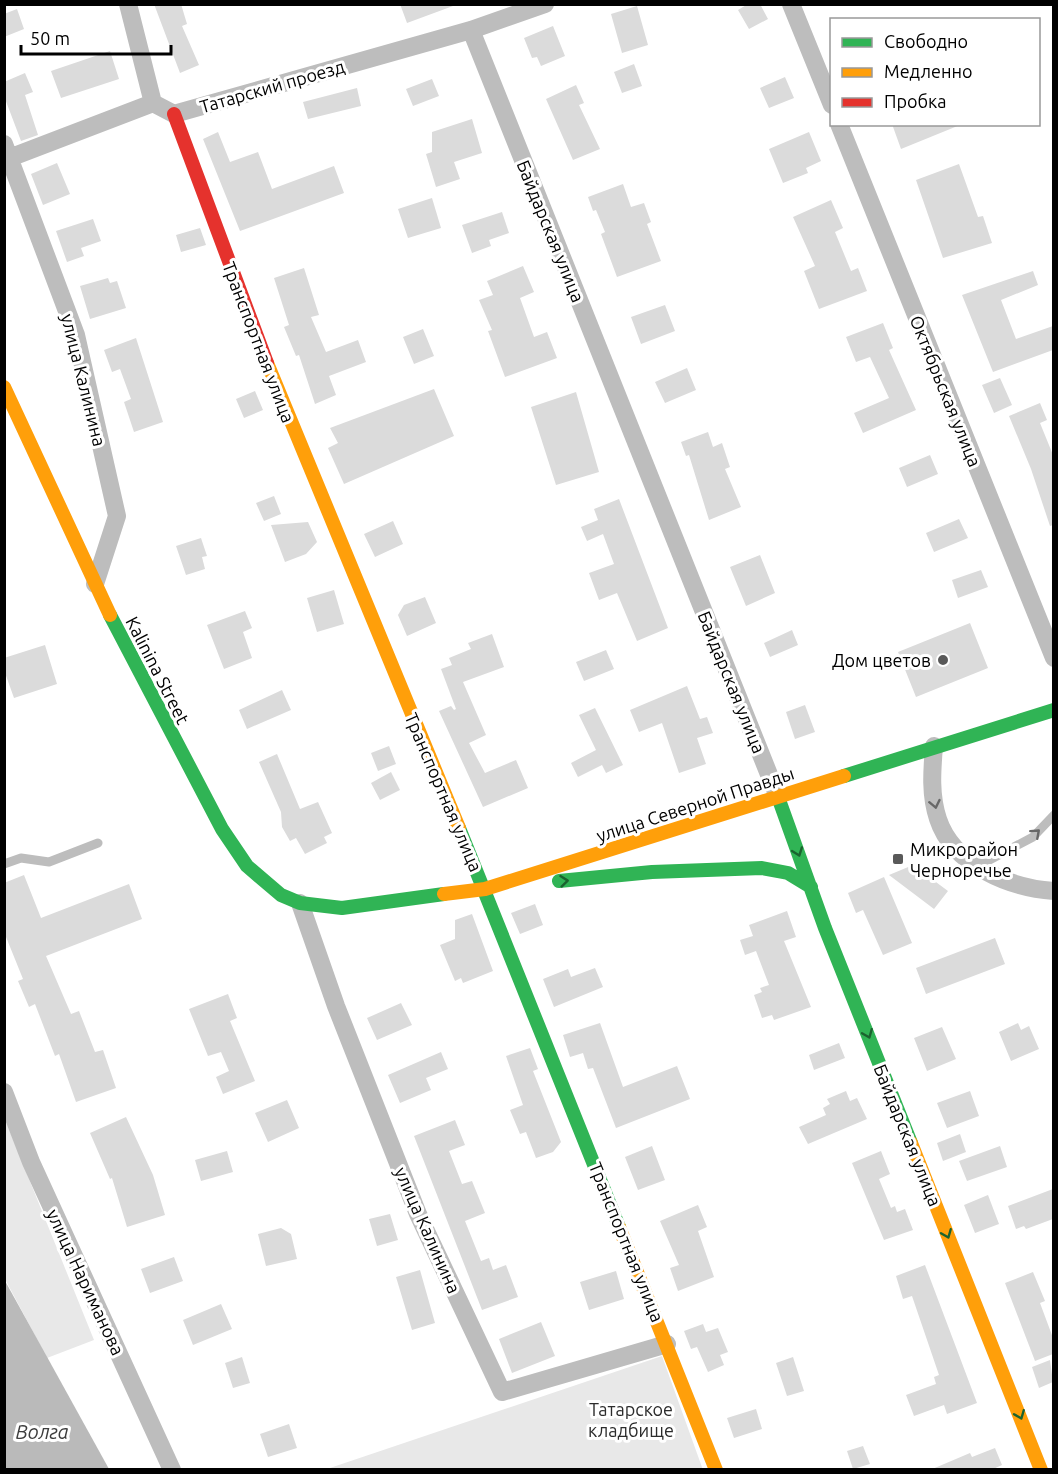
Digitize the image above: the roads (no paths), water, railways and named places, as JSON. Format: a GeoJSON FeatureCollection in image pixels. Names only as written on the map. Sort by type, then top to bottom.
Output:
{"type":"FeatureCollection","features":[{"type":"Feature","properties":{"kind":"main road","name":"Транспортная улица"},"geometry":{"type":"LineString","coordinates":[[174,114],[282,406],[485,889],[716,1470]]}},
{"type":"Feature","properties":{"kind":"main road","name":"Kalinina Street"},"geometry":{"type":"LineString","coordinates":[[4,387],[95,586],[222,829],[247,866],[281,895],[300,903],[342,908]]}},
{"type":"Feature","properties":{"kind":"main road","name":"улица Северной Правды"},"geometry":{"type":"LineString","coordinates":[[342,908],[485,889],[1053,710]]}},
{"type":"Feature","properties":{"kind":"main road","name":"Байдарская улица"},"geometry":{"type":"LineString","coordinates":[[778,796],[811,887],[1041,1470]]}},
{"type":"Feature","properties":{"kind":"main road"},"geometry":{"type":"LineString","coordinates":[[485,889],[651,872],[762,868],[788,873],[811,887]]}},
{"type":"Feature","properties":{"kind":"street"},"geometry":{"type":"LineString","coordinates":[[6,154],[153,103],[128,4]]}},
{"type":"Feature","properties":{"kind":"street"},"geometry":{"type":"LineString","coordinates":[[791,4],[830,102]]}},
{"type":"Feature","properties":{"kind":"street","name":"Татарский проезд"},"geometry":{"type":"LineString","coordinates":[[153,103],[174,114],[471,30],[533,6]]}},
{"type":"Feature","properties":{"kind":"street","name":"Байдарская улица"},"geometry":{"type":"LineString","coordinates":[[471,30],[778,796]]}},
{"type":"Feature","properties":{"kind":"street","name":"Октябрьская улица"},"geometry":{"type":"LineString","coordinates":[[840,126],[1053,657]]}},
{"type":"Feature","properties":{"kind":"street","name":"улица Калинина"},"geometry":{"type":"LineString","coordinates":[[6,154],[76,335],[117,516],[95,586]]}},
{"type":"Feature","properties":{"kind":"street"},"geometry":{"type":"LineString","coordinates":[[934,746],[932,786],[939,821],[953,845],[978,866],[1006,882],[1053,891]]}},
{"type":"Feature","properties":{"kind":"street","name":"улица Калинина"},"geometry":{"type":"LineString","coordinates":[[300,903],[336,1005],[418,1214],[502,1392],[667,1344]]}},
{"type":"Feature","properties":{"kind":"street","name":"улица Нариманова"},"geometry":{"type":"LineString","coordinates":[[4,1092],[31,1162],[172,1470]]}},
{"type":"Feature","properties":{"kind":"lane"},"geometry":{"type":"LineString","coordinates":[[978,866],[1033,837],[1053,815]]}},
{"type":"Feature","properties":{"kind":"lane"},"geometry":{"type":"LineString","coordinates":[[4,864],[21,858],[49,862],[98,843]]}},
{"type":"Feature","properties":{"kind":"water","name":"Волга"},"geometry":{"type":"Polygon","coordinates":[[[4,1279],[109,1469],[5,1469],[4,1279]]]}},
{"type":"Feature","properties":{"kind":"place","name":"Дом цветов"},"geometry":{"type":"Point","coordinates":[943,660]}},
{"type":"Feature","properties":{"kind":"place","name":"Микрорайон Черноречье"},"geometry":{"type":"Point","coordinates":[898,859]}},
{"type":"Feature","properties":{"kind":"park label","name":"Татарское кладбище"},"geometry":{"type":"Point","coordinates":[631,1419]}}]}
